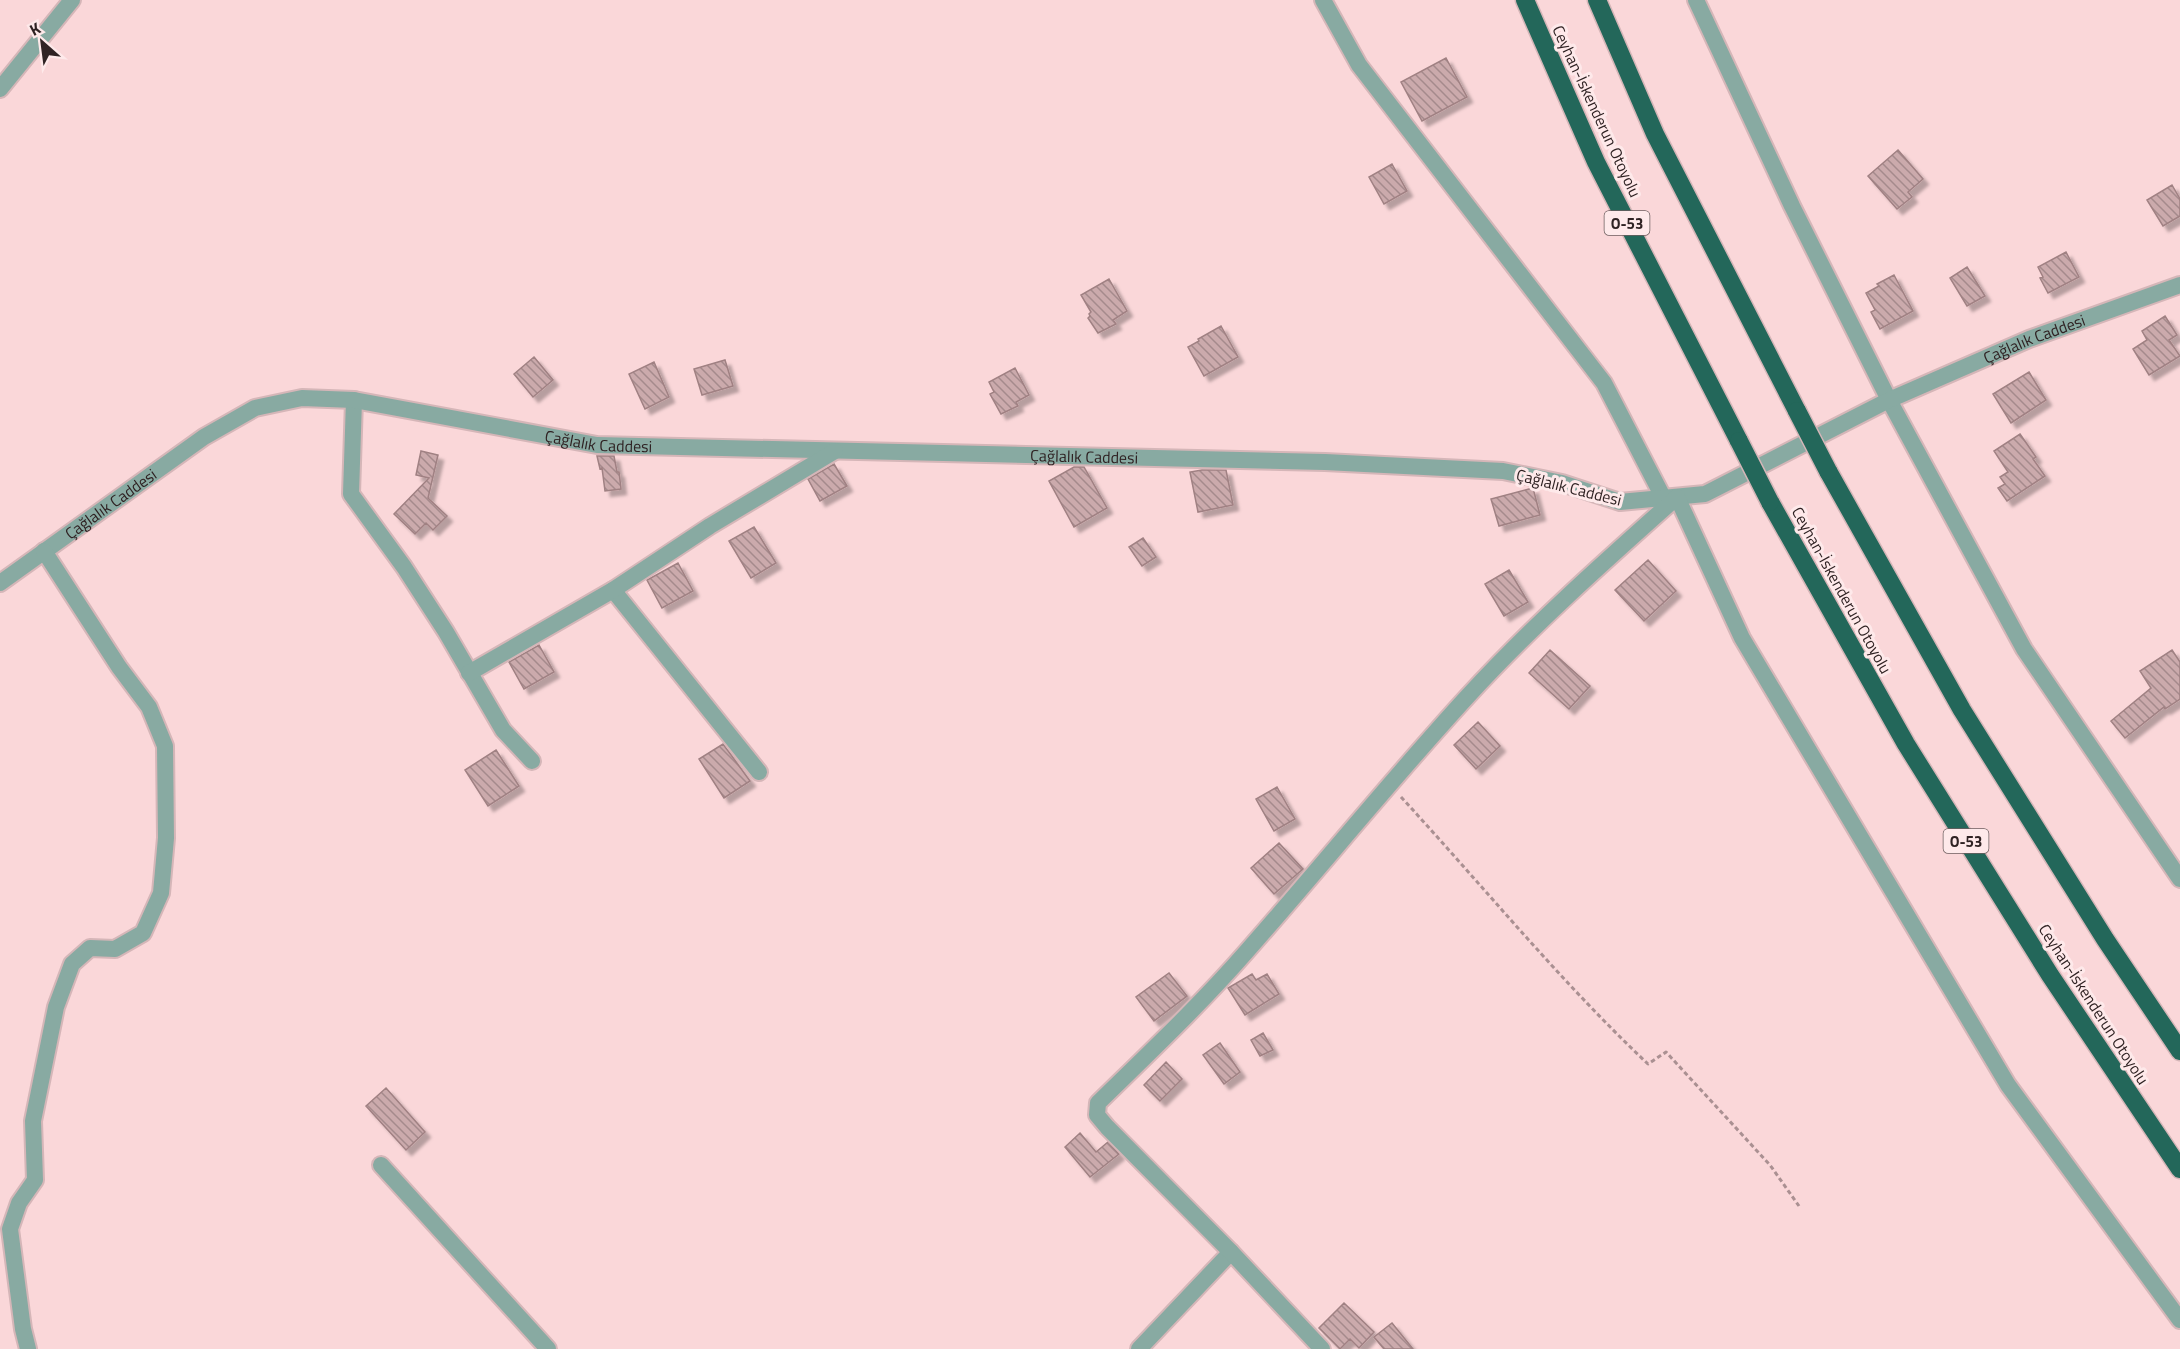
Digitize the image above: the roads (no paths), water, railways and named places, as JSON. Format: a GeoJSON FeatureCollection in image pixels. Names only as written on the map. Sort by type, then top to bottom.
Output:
{"type":"FeatureCollection","features":[{"type":"Feature","properties":{"kind":"highway","name":"Ceyhan-İskenderun Otoyolu"},"geometry":{"type":"LineString","coordinates":[[1525,0],[1596,162],[1738,441],[1905,744],[2050,975],[2180,1169]]}},
{"type":"Feature","properties":{"kind":"highway"},"geometry":{"type":"LineString","coordinates":[[1597,0],[1656,134],[1828,471],[1962,710],[2105,939],[2180,1051]]}},
{"type":"Feature","properties":{"kind":"street"},"geometry":{"type":"LineString","coordinates":[[0,89],[72,0]]}},
{"type":"Feature","properties":{"kind":"street"},"geometry":{"type":"LineString","coordinates":[[1323,0],[1359,65],[1604,383],[1671,498],[1742,638],[2008,1085],[2180,1320]]}},
{"type":"Feature","properties":{"kind":"street"},"geometry":{"type":"LineString","coordinates":[[1696,0],[1792,206],[1889,400],[2024,649],[2180,879]]}},
{"type":"Feature","properties":{"kind":"street","name":"Çağlalık Caddesi"},"geometry":{"type":"LineString","coordinates":[[0,583],[204,437],[255,408],[302,398],[354,400],[597,445],[1325,462],[1503,471],[1562,483],[1620,502],[1705,494],[1889,400],[2029,339],[2180,285]]}},
{"type":"Feature","properties":{"kind":"street"},"geometry":{"type":"LineString","coordinates":[[354,400],[351,494],[440,623],[503,730],[532,761]]}},
{"type":"Feature","properties":{"kind":"street"},"geometry":{"type":"LineString","coordinates":[[469,673],[613,590],[710,526],[835,451]]}},
{"type":"Feature","properties":{"kind":"street"},"geometry":{"type":"LineString","coordinates":[[1322,1349],[1231,1252],[1107,1127],[1097,1115],[1098,1103],[1177,1025],[1246,952],[1468,696],[1567,594],[1671,498]]}},
{"type":"Feature","properties":{"kind":"street"},"geometry":{"type":"LineString","coordinates":[[28,1349],[23,1329],[10,1229],[19,1203],[35,1180],[33,1121],[56,1007],[72,964],[90,948],[115,949],[142,933],[160,893],[166,838],[165,746],[149,706],[119,667],[44,551]]}},
{"type":"Feature","properties":{"kind":"street"},"geometry":{"type":"LineString","coordinates":[[613,590],[759,772]]}},
{"type":"Feature","properties":{"kind":"street"},"geometry":{"type":"LineString","coordinates":[[381,1165],[548,1349]]}},
{"type":"Feature","properties":{"kind":"street"},"geometry":{"type":"LineString","coordinates":[[1139,1349],[1231,1252]]}}]}
